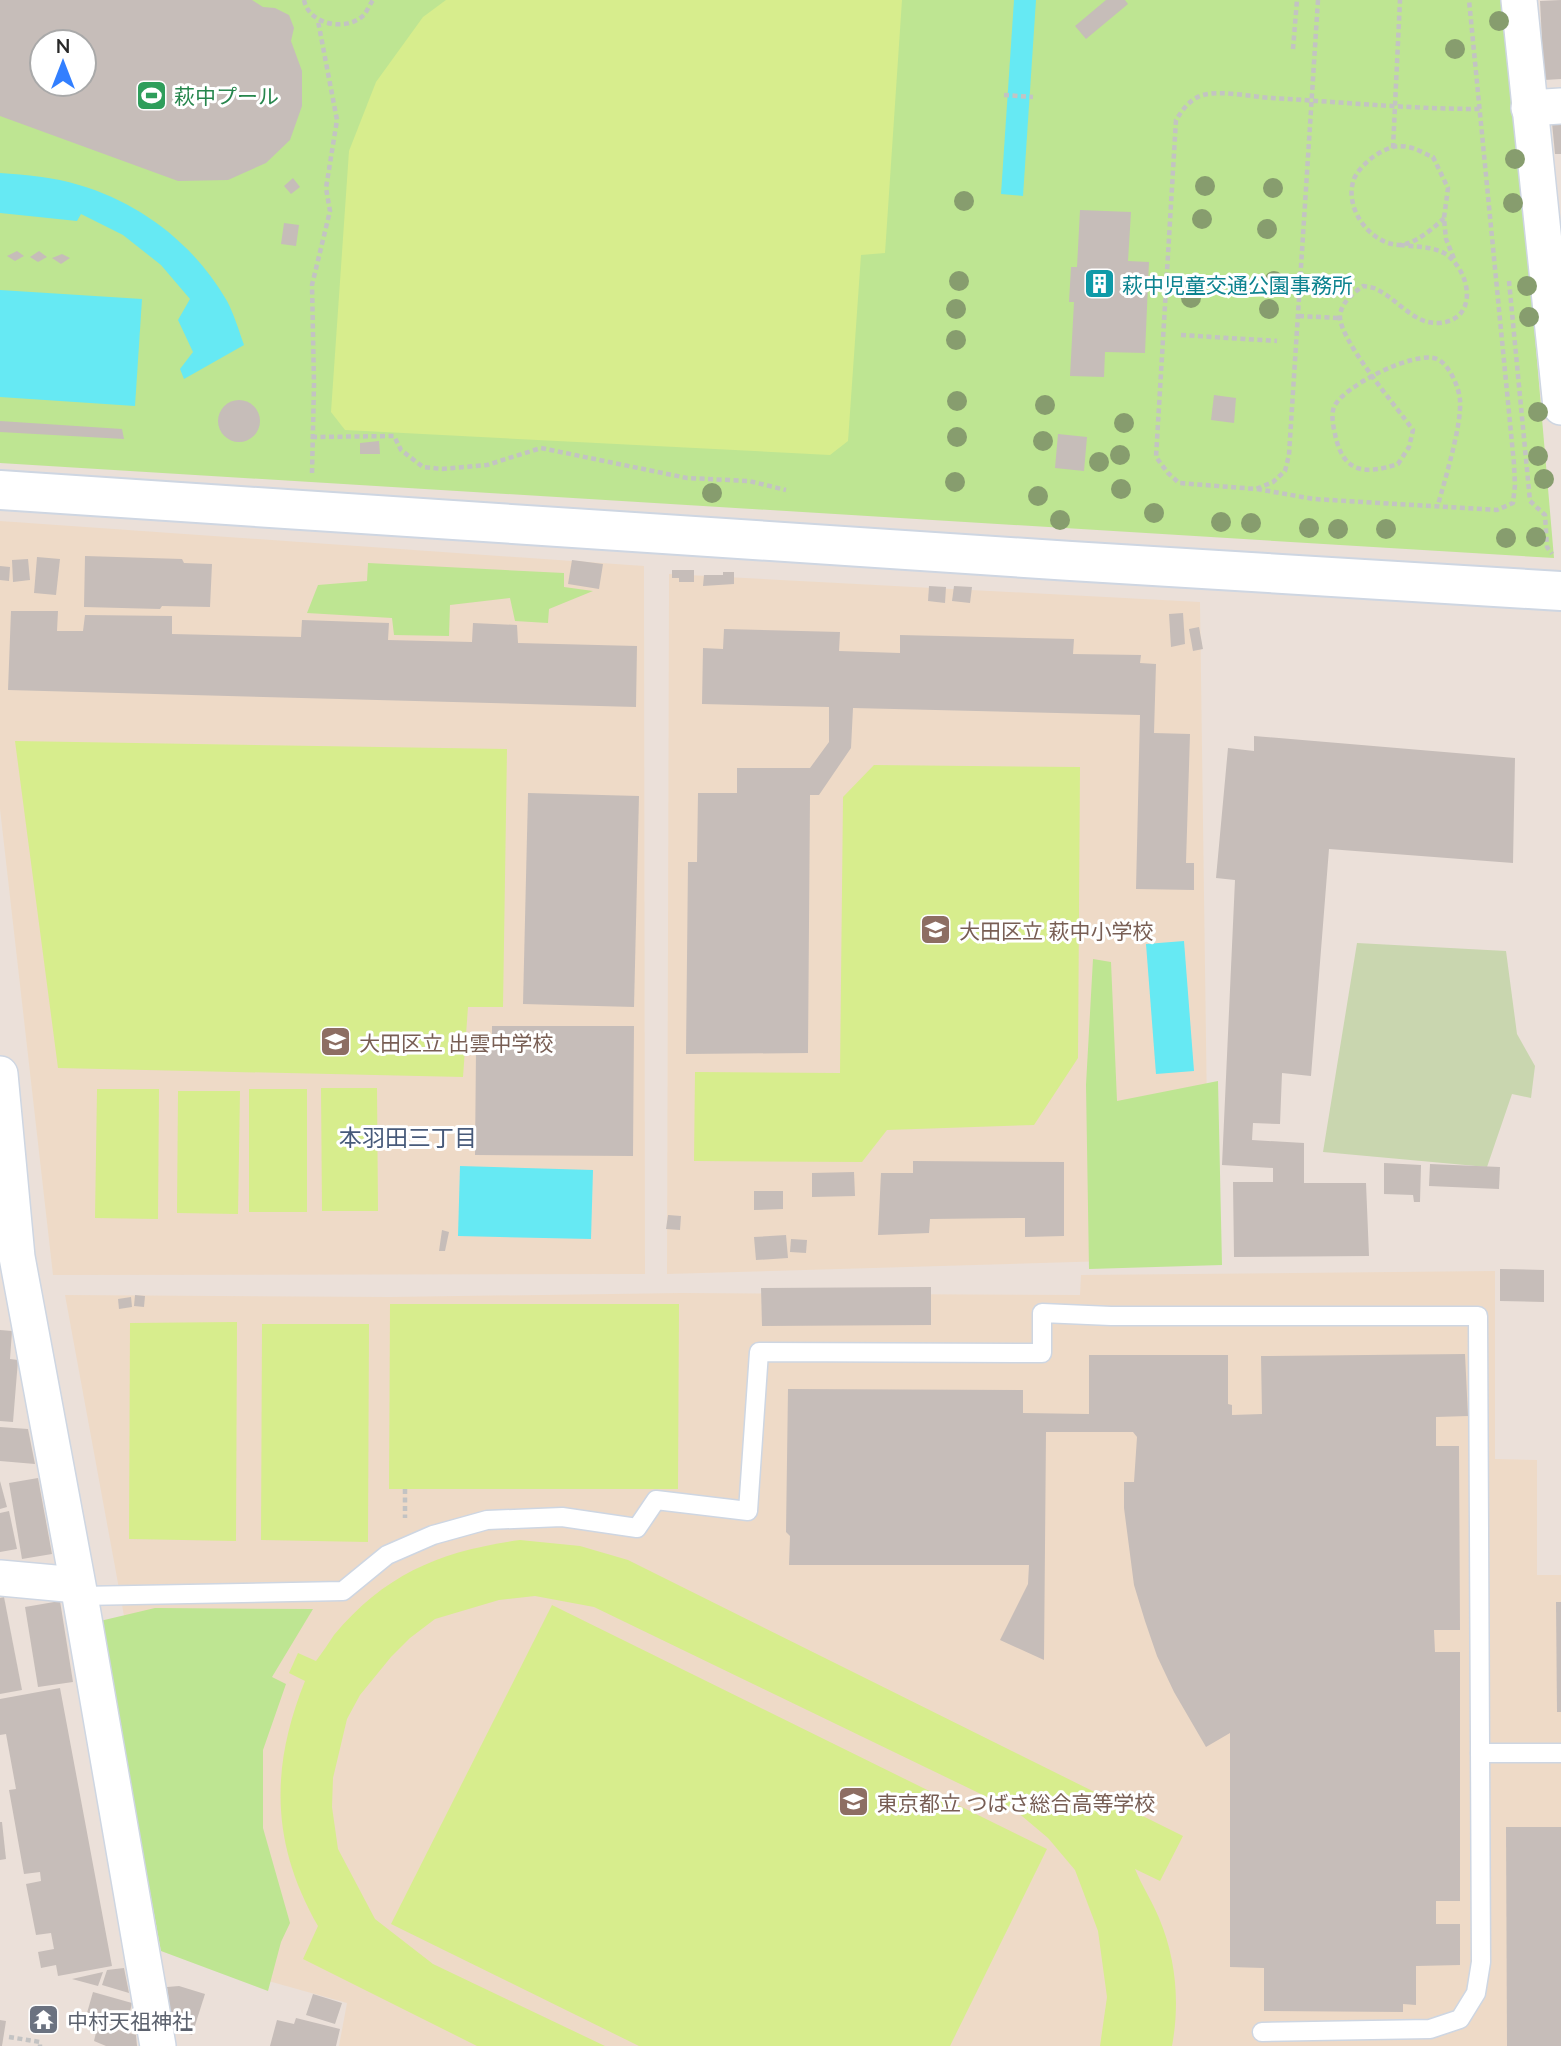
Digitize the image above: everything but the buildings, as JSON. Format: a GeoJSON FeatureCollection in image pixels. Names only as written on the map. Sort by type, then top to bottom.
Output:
{"type":"FeatureCollection","features":[{"type":"Feature","properties":{"kind":"street"},"geometry":{"type":"LineString","coordinates":[[1519,0],[1545,107],[1561,407]]}},
{"type":"Feature","properties":{"kind":"street"},"geometry":{"type":"LineString","coordinates":[[0,490],[1561,591]]}},
{"type":"Feature","properties":{"kind":"street"},"geometry":{"type":"LineString","coordinates":[[0,1074],[17,1257],[158,2046]]}},
{"type":"Feature","properties":{"kind":"street"},"geometry":{"type":"LineString","coordinates":[[0,1578],[78,1591]]}},
{"type":"Feature","properties":{"kind":"lane"},"geometry":{"type":"LineString","coordinates":[[78,1591],[344,1591],[387,1555],[433,1535],[487,1520],[562,1517],[637,1528],[656,1500],[748,1511],[759,1352],[1042,1353],[1042,1313],[1478,1316],[1481,1962],[1476,1993],[1460,2019],[1430,2038],[1262,2032]]}},
{"type":"Feature","properties":{"kind":"lane"},"geometry":{"type":"LineString","coordinates":[[1480,1753],[1561,1753]]}},
{"type":"Feature","properties":{"kind":"path"},"geometry":{"type":"LineString","coordinates":[[304,0],[305,7],[318,21],[337,120],[326,188],[330,211],[312,285],[312,483]]}},
{"type":"Feature","properties":{"kind":"path"},"geometry":{"type":"LineString","coordinates":[[318,21],[341,25],[363,16],[373,0]]}},
{"type":"Feature","properties":{"kind":"path"},"geometry":{"type":"LineString","coordinates":[[1293,49],[1297,0]]}},
{"type":"Feature","properties":{"kind":"path"},"geometry":{"type":"LineString","coordinates":[[1256,489],[1273,482],[1285,471],[1289,455],[1318,0]]}},
{"type":"Feature","properties":{"kind":"path"},"geometry":{"type":"LineString","coordinates":[[1393,148],[1400,0]]}},
{"type":"Feature","properties":{"kind":"path"},"geometry":{"type":"LineString","coordinates":[[1469,0],[1480,109],[1516,485],[1513,503],[1497,510],[1314,499],[1256,489],[1179,483],[1168,474],[1156,457],[1176,120],[1184,106],[1199,96],[1209,94],[1480,109]]}},
{"type":"Feature","properties":{"kind":"path"},"geometry":{"type":"LineString","coordinates":[[1003,95],[1033,97]]}},
{"type":"Feature","properties":{"kind":"path"},"geometry":{"type":"LineString","coordinates":[[1438,505],[1454,440],[1460,399],[1452,374],[1438,359],[1424,357],[1373,375],[1364,380],[1335,406],[1332,422],[1337,447],[1349,465],[1368,472],[1398,464],[1409,447],[1413,430],[1373,375],[1355,354],[1344,335],[1340,318],[1343,304],[1363,286],[1377,289],[1424,322],[1439,323],[1453,320],[1464,309],[1467,298],[1467,284],[1446,239],[1444,218],[1448,188],[1433,157],[1408,147],[1384,148],[1366,163],[1353,180],[1353,202],[1361,220],[1375,238],[1400,245],[1433,249],[1446,254],[1456,265]]}},
{"type":"Feature","properties":{"kind":"path"},"geometry":{"type":"LineString","coordinates":[[1400,245],[1429,233],[1444,218]]}},
{"type":"Feature","properties":{"kind":"path"},"geometry":{"type":"LineString","coordinates":[[1298,316],[1340,318]]}},
{"type":"Feature","properties":{"kind":"path"},"geometry":{"type":"LineString","coordinates":[[1181,335],[1277,341]]}},
{"type":"Feature","properties":{"kind":"path"},"geometry":{"type":"LineString","coordinates":[[312,437],[394,436],[401,450],[424,467],[442,469],[487,465],[541,448],[687,478],[749,481],[786,490]]}},
{"type":"Feature","properties":{"kind":"path"},"geometry":{"type":"LineString","coordinates":[[9,2037],[40,2042],[40,2046]]}},
{"type":"Feature","properties":{"kind":"shaded area","name":"大田区立 出雲中学校"},"geometry":{"type":"Polygon","coordinates":[[[0,521],[644,566],[645,1274],[53,1275],[0,809],[0,521]]]}},
{"type":"Feature","properties":{"kind":"shaded area","name":"大田区立 萩中小学校"},"geometry":{"type":"Polygon","coordinates":[[[669,574],[1200,602],[1209,1258],[667,1274],[669,574]]]}},
{"type":"Feature","properties":{"kind":"shaded area","name":"東京都立 つばさ総合高等学校"},"geometry":{"type":"Polygon","coordinates":[[[1495,1271],[1495,1459],[1537,1460],[1537,1575],[1561,1575],[1561,2046],[339,2046],[347,2003],[175,1955],[129,1643],[65,1295],[1080,1295],[1081,1275],[1495,1271]]]}},
{"type":"Feature","properties":{"kind":"green space"},"geometry":{"type":"Polygon","coordinates":[[[0,0],[1506,0],[1554,558],[0,463],[0,0]]]}},
{"type":"Feature","properties":{"kind":"green space"},"geometry":{"type":"Polygon","coordinates":[[[446,0],[902,0],[885,253],[861,255],[848,441],[830,455],[345,430],[331,412],[349,151],[376,82],[423,17],[446,0]]]}},
{"type":"Feature","properties":{"kind":"green space"},"geometry":{"type":"Polygon","coordinates":[[[368,563],[564,573],[564,587],[593,591],[549,609],[548,623],[515,621],[510,598],[450,605],[449,636],[394,635],[392,618],[307,613],[318,585],[367,581],[368,563]]]}},
{"type":"Feature","properties":{"kind":"green space"},"geometry":{"type":"Polygon","coordinates":[[[15,741],[507,749],[503,1007],[468,1007],[463,1077],[58,1068],[15,741]]]}},
{"type":"Feature","properties":{"kind":"green space"},"geometry":{"type":"Polygon","coordinates":[[[874,765],[1080,767],[1078,1058],[1034,1125],[887,1130],[862,1162],[694,1161],[695,1072],[840,1073],[843,797],[874,765]]]}},
{"type":"Feature","properties":{"kind":"green space"},"geometry":{"type":"Polygon","coordinates":[[[1357,943],[1506,951],[1517,1034],[1535,1066],[1531,1098],[1512,1094],[1487,1167],[1323,1152],[1357,943]]]}},
{"type":"Feature","properties":{"kind":"green space"},"geometry":{"type":"Polygon","coordinates":[[[1093,959],[1111,962],[1117,1101],[1218,1081],[1222,1265],[1089,1269],[1086,1085],[1093,959]]]}},
{"type":"Feature","properties":{"kind":"green space"},"geometry":{"type":"Polygon","coordinates":[[[321,1088],[377,1088],[378,1211],[322,1211],[321,1088]]]}},
{"type":"Feature","properties":{"kind":"green space"},"geometry":{"type":"Polygon","coordinates":[[[97,1089],[159,1089],[158,1219],[95,1218],[97,1089]]]}},
{"type":"Feature","properties":{"kind":"green space"},"geometry":{"type":"Polygon","coordinates":[[[249,1089],[307,1089],[307,1212],[249,1212],[249,1089]]]}},
{"type":"Feature","properties":{"kind":"green space"},"geometry":{"type":"Polygon","coordinates":[[[178,1091],[240,1091],[238,1214],[177,1213],[178,1091]]]}},
{"type":"Feature","properties":{"kind":"green space"},"geometry":{"type":"Polygon","coordinates":[[[390,1304],[679,1304],[678,1489],[389,1489],[390,1304]]]}},
{"type":"Feature","properties":{"kind":"green space"},"geometry":{"type":"Polygon","coordinates":[[[237,1322],[236,1541],[129,1539],[130,1323],[237,1322]]]}},
{"type":"Feature","properties":{"kind":"green space"},"geometry":{"type":"Polygon","coordinates":[[[262,1324],[369,1324],[368,1542],[261,1540],[262,1324]]]}},
{"type":"Feature","properties":{"kind":"green space"},"geometry":{"type":"Polygon","coordinates":[[[520,1540],[580,1546],[628,1560],[1183,1836],[1160,1881],[1135,1869],[1165,1933],[1173,1965],[1176,2013],[1172,2046],[1100,2046],[1107,1997],[1098,1931],[1075,1870],[1048,1838],[1016,1811],[594,1607],[535,1596],[499,1600],[435,1619],[391,1657],[360,1695],[347,1719],[333,1778],[332,1807],[338,1849],[375,1919],[433,1964],[605,2046],[477,2046],[303,1959],[318,1926],[291,1865],[281,1805],[281,1775],[286,1744],[305,1681],[289,1673],[298,1653],[316,1661],[334,1635],[354,1614],[374,1596],[417,1568],[465,1551],[520,1540]]]}},
{"type":"Feature","properties":{"kind":"green space"},"geometry":{"type":"Polygon","coordinates":[[[552,1605],[1047,1849],[950,2046],[639,2046],[391,1924],[552,1605]]]}},
{"type":"Feature","properties":{"kind":"green space"},"geometry":{"type":"Polygon","coordinates":[[[155,1608],[313,1609],[272,1677],[286,1684],[263,1750],[263,1828],[290,1923],[281,1942],[268,1991],[161,1951],[100,1621],[155,1608]]]}},
{"type":"Feature","properties":{"kind":"water"},"geometry":{"type":"Polygon","coordinates":[[[1014,0],[1036,0],[1023,196],[1001,194],[1014,0]]]}},
{"type":"Feature","properties":{"kind":"water"},"geometry":{"type":"Polygon","coordinates":[[[0,173],[50,178],[79,185],[124,203],[145,215],[182,244],[214,281],[230,306],[244,345],[184,379],[180,369],[193,352],[178,320],[190,299],[161,265],[123,235],[81,214],[77,221],[0,213],[0,173]]]}},
{"type":"Feature","properties":{"kind":"water"},"geometry":{"type":"Polygon","coordinates":[[[0,290],[142,299],[135,406],[0,397],[0,290]]]}},
{"type":"Feature","properties":{"kind":"water"},"geometry":{"type":"Polygon","coordinates":[[[1184,941],[1194,1071],[1156,1074],[1146,944],[1184,941]]]}},
{"type":"Feature","properties":{"kind":"water"},"geometry":{"type":"Polygon","coordinates":[[[460,1166],[593,1170],[591,1239],[458,1236],[460,1166]]]}},
{"type":"Feature","properties":{"kind":"place","name":"萩中プール"},"geometry":{"type":"Point","coordinates":[151,95]}},
{"type":"Feature","properties":{"kind":"place","name":"萩中児童交通公園事務所"},"geometry":{"type":"Point","coordinates":[1099,284]}},
{"type":"Feature","properties":{"kind":"place","name":"大田区立 萩中小学校"},"geometry":{"type":"Point","coordinates":[936,930]}},
{"type":"Feature","properties":{"kind":"place","name":"大田区立 出雲中学校"},"geometry":{"type":"Point","coordinates":[336,1042]}},
{"type":"Feature","properties":{"kind":"place","name":"東京都立 つばさ総合高等学校"},"geometry":{"type":"Point","coordinates":[854,1802]}},
{"type":"Feature","properties":{"kind":"place","name":"中村天祖神社"},"geometry":{"type":"Point","coordinates":[44,2020]}},
{"type":"Feature","properties":{"kind":"district","name":"本羽田三丁目"},"geometry":{"type":"Point","coordinates":[408,1137]}}]}
